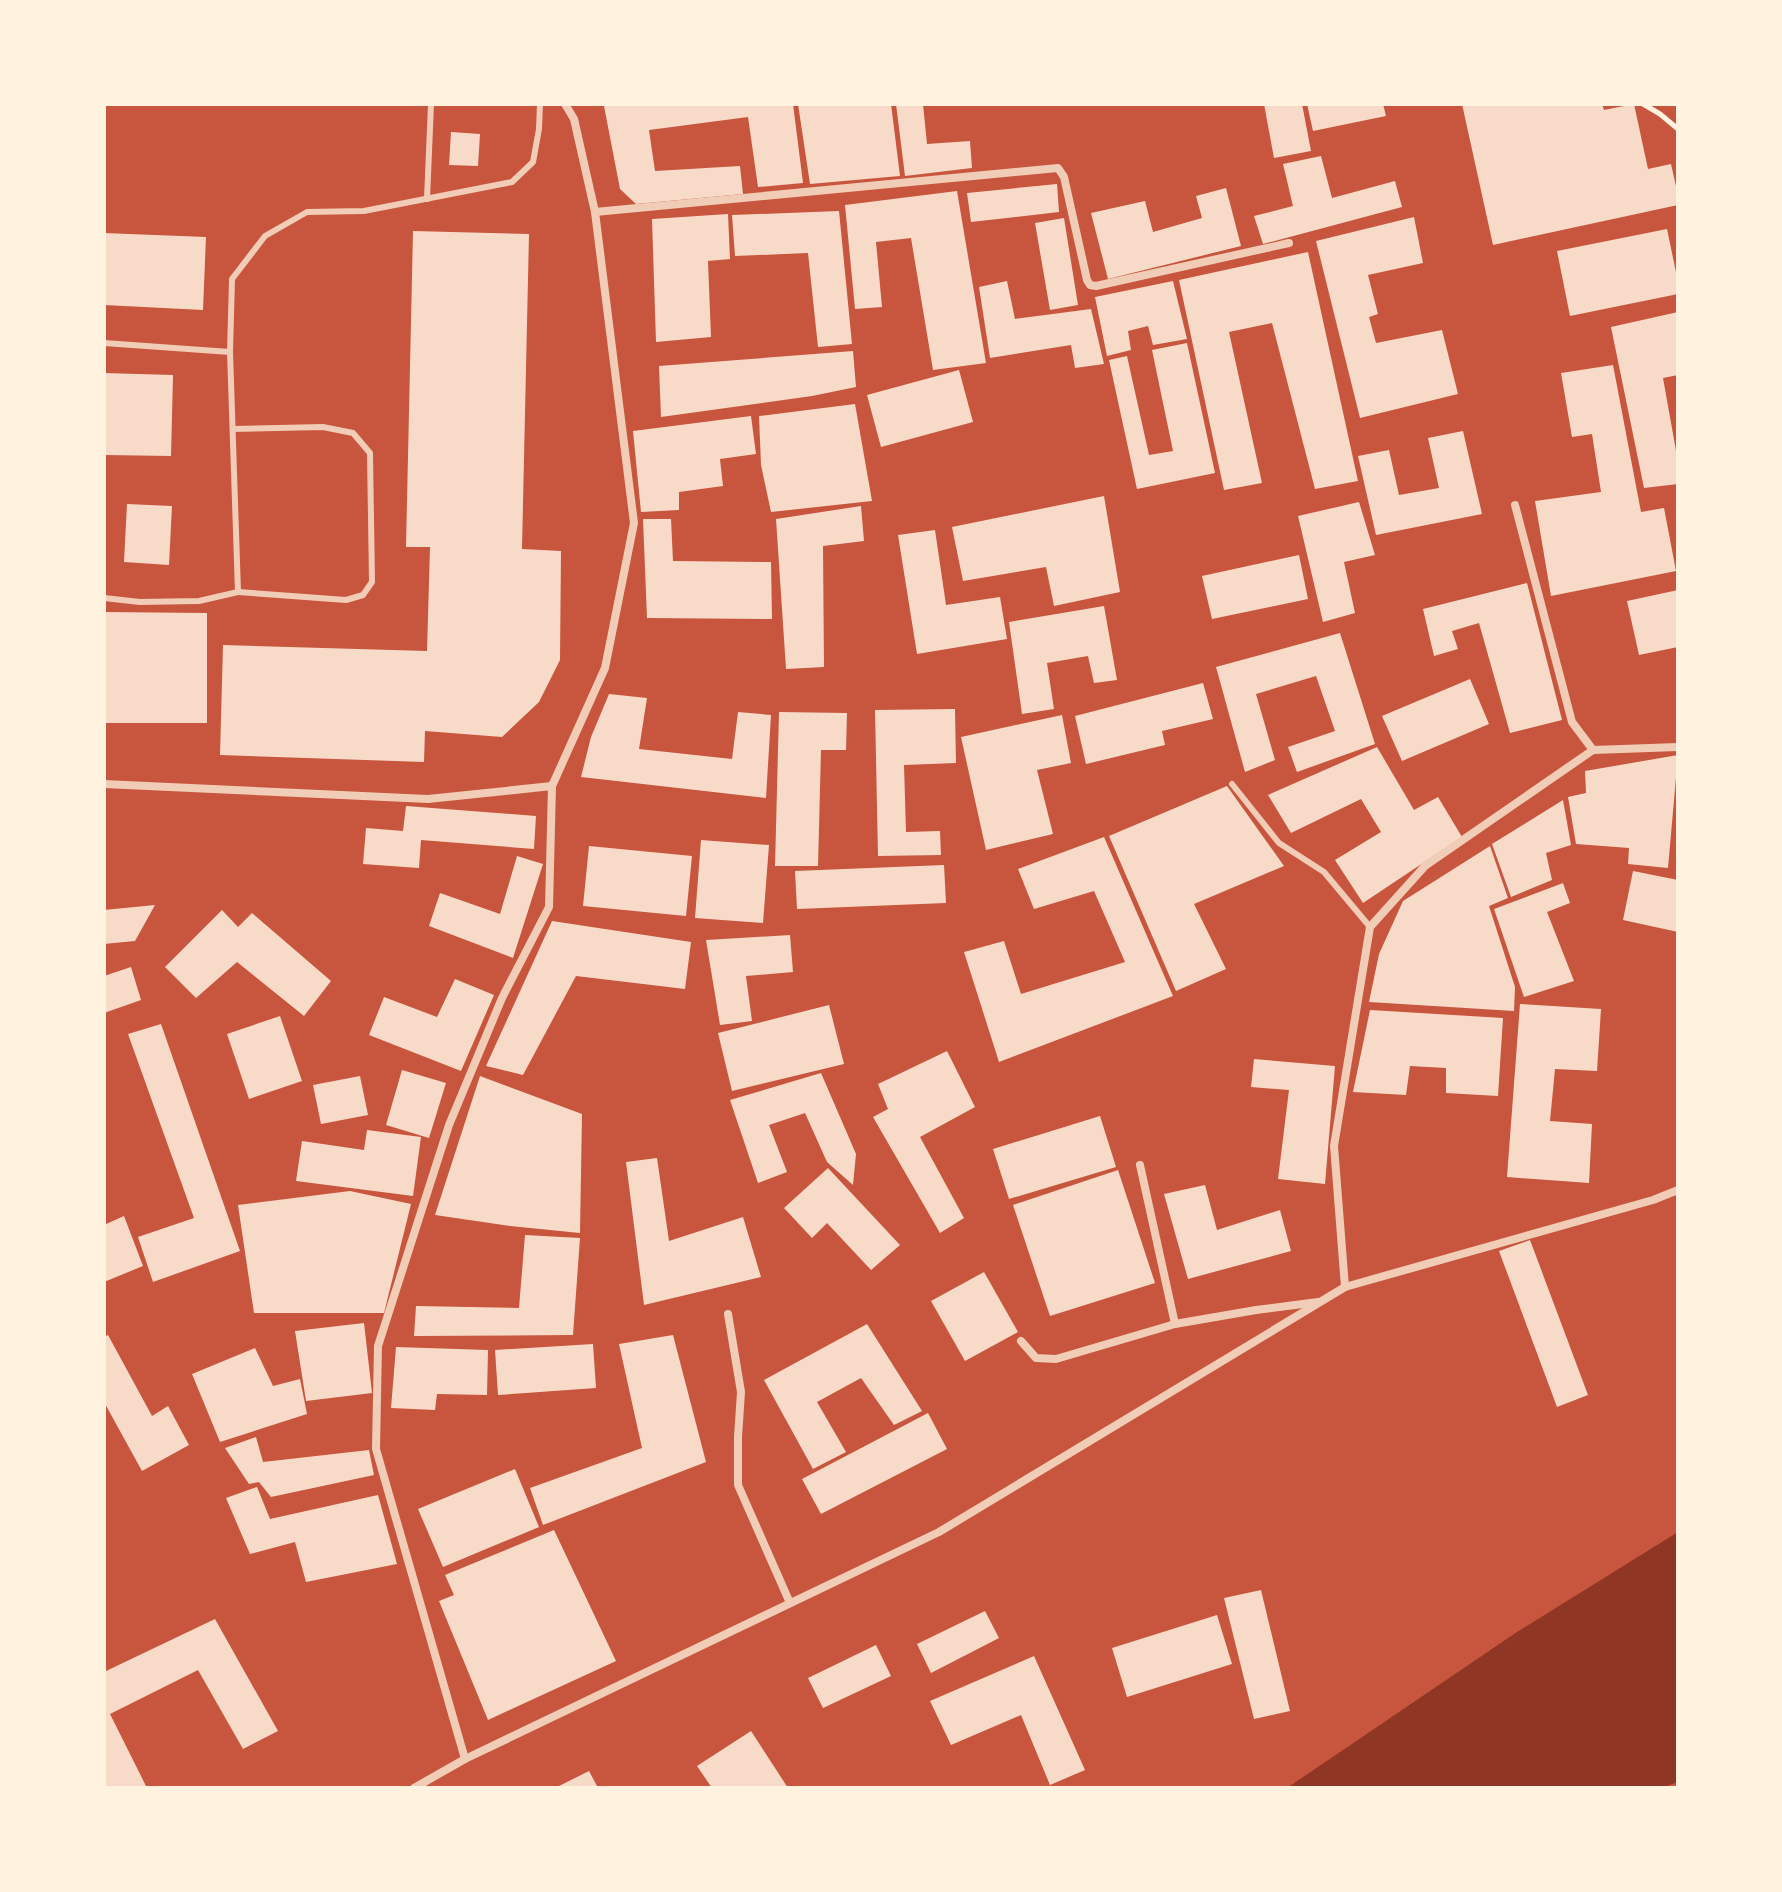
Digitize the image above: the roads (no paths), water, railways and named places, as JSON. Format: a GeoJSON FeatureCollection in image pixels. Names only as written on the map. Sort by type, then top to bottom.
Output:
{"type":"FeatureCollection","features":[{"type":"Feature","properties":{"kind":"street"},"geometry":{"type":"LineString","coordinates":[[465,1759],[376,1449],[378,1346],[449,1125],[502,998],[549,907],[552,786],[605,668],[634,523],[595,212],[574,119],[565,104]]}},
{"type":"Feature","properties":{"kind":"street"},"geometry":{"type":"LineString","coordinates":[[595,212],[1058,168],[1064,177],[1090,285],[1289,243]]}},
{"type":"Feature","properties":{"kind":"street"},"geometry":{"type":"LineString","coordinates":[[1515,505],[1572,722],[1593,750]]}},
{"type":"Feature","properties":{"kind":"street"},"geometry":{"type":"LineString","coordinates":[[1345,1287],[1334,1146],[1370,927],[1425,866],[1593,750],[1678,747]]}},
{"type":"Feature","properties":{"kind":"street"},"geometry":{"type":"LineString","coordinates":[[104,784],[428,799],[552,786]]}},
{"type":"Feature","properties":{"kind":"street"},"geometry":{"type":"LineString","coordinates":[[1140,1165],[1175,1324]]}},
{"type":"Feature","properties":{"kind":"street"},"geometry":{"type":"LineString","coordinates":[[414,1788],[465,1759],[939,1532],[1345,1287],[1653,1200],[1678,1190]]}},
{"type":"Feature","properties":{"kind":"street"},"geometry":{"type":"LineString","coordinates":[[1021,1341],[1036,1358],[1056,1359],[1175,1324],[1321,1302]]}},
{"type":"Feature","properties":{"kind":"street"},"geometry":{"type":"LineString","coordinates":[[728,1314],[741,1392],[738,1485],[790,1603]]}},
{"type":"Feature","properties":{"kind":"lane"},"geometry":{"type":"LineString","coordinates":[[427,199],[431,104]]}},
{"type":"Feature","properties":{"kind":"lane"},"geometry":{"type":"LineString","coordinates":[[238,592],[230,352],[232,279],[265,236],[307,212],[364,211],[512,182],[533,162],[540,104]]}},
{"type":"Feature","properties":{"kind":"lane"},"geometry":{"type":"LineString","coordinates":[[104,343],[230,352]]}},
{"type":"Feature","properties":{"kind":"lane"},"geometry":{"type":"LineString","coordinates":[[104,598],[140,602],[199,601],[238,592],[346,600],[363,595],[372,582],[370,453],[353,433],[323,427],[233,429]]}},
{"type":"Feature","properties":{"kind":"lane"},"geometry":{"type":"LineString","coordinates":[[1232,784],[1279,843],[1324,872],[1370,927]]}}]}
